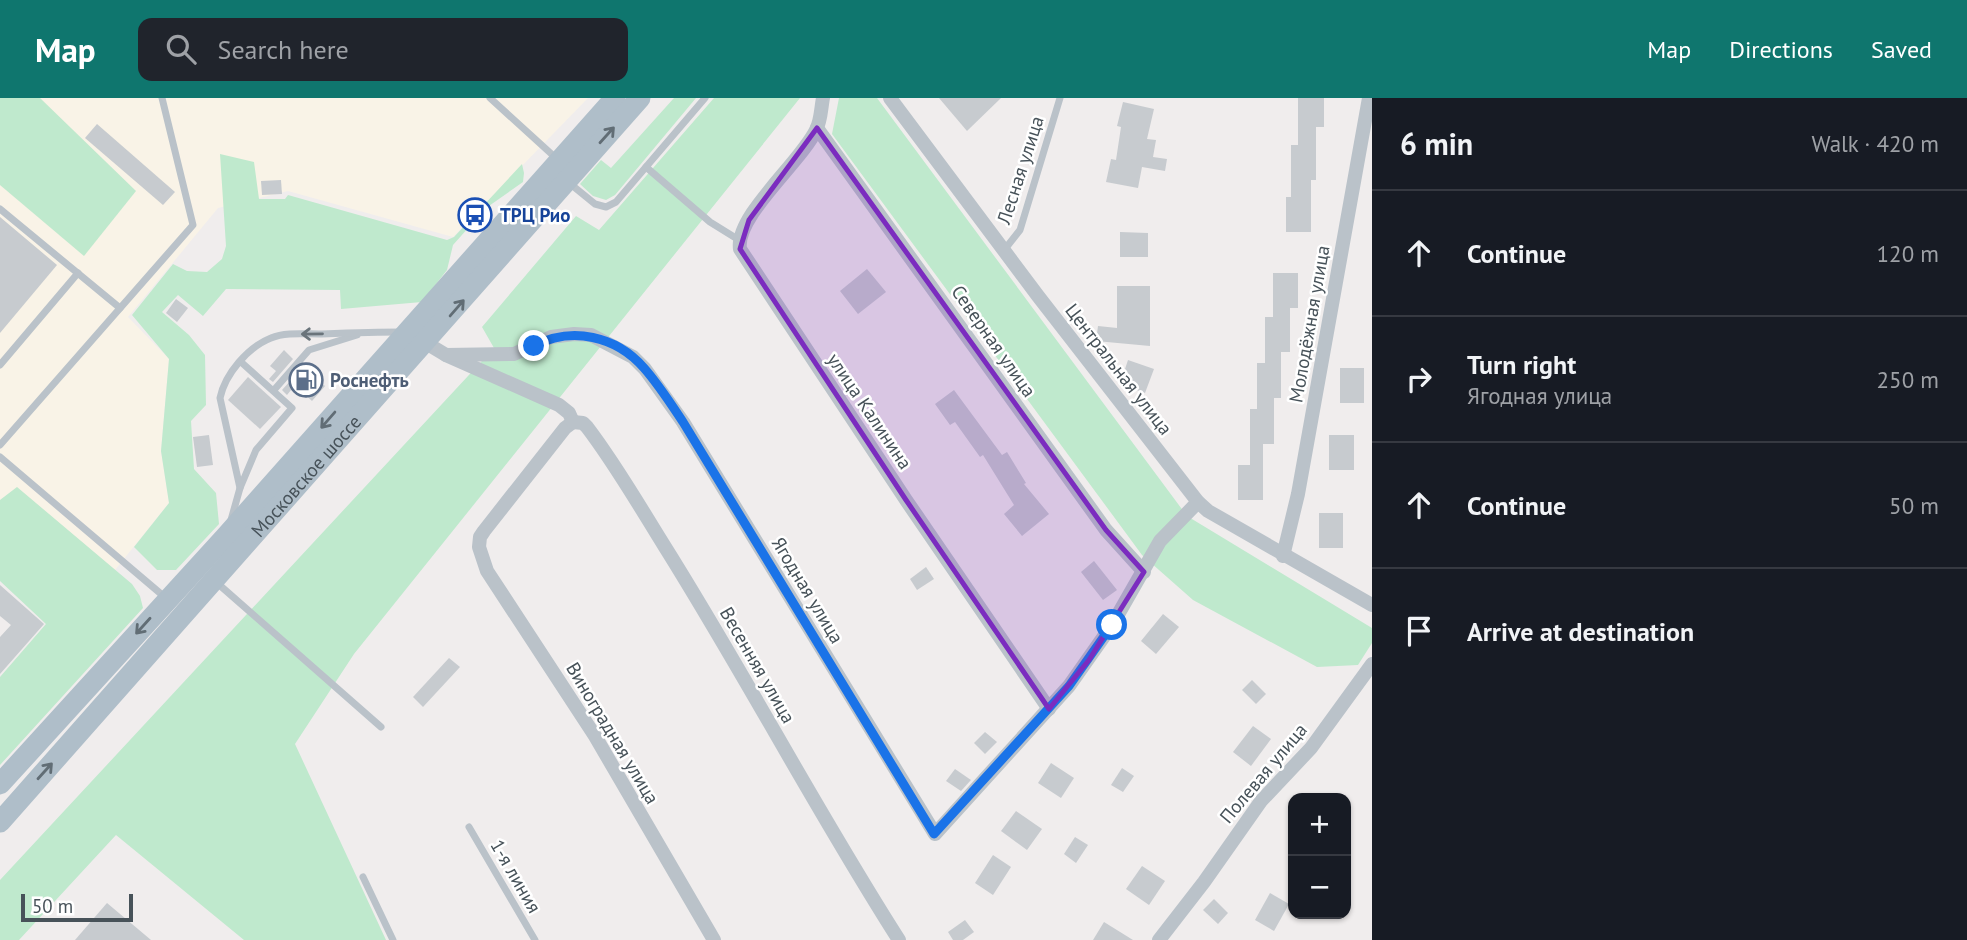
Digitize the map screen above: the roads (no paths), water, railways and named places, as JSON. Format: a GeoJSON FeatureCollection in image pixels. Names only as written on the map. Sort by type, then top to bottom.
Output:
{"type":"FeatureCollection","features":[{"type":"Feature","properties":{"kind":"main road","name":"Московское шоссе"},"geometry":{"type":"LineString","coordinates":[[0,822],[426,343],[566,171],[615,98]]}},
{"type":"Feature","properties":{"kind":"main road","name":"Московское шоссе"},"geometry":{"type":"LineString","coordinates":[[0,784],[227,535],[542,179],[566,171],[640,98]]}},
{"type":"Feature","properties":{"kind":"street"},"geometry":{"type":"LineString","coordinates":[[739,240],[749,220],[816,130],[824,98]]}},
{"type":"Feature","properties":{"kind":"street","name":"Центральная улица"},"geometry":{"type":"LineString","coordinates":[[890,98],[1038,296],[1198,502],[1283,555],[1372,605]]}},
{"type":"Feature","properties":{"kind":"street","name":"Молодёжная улица"},"geometry":{"type":"LineString","coordinates":[[1283,555],[1298,494],[1369,98]]}},
{"type":"Feature","properties":{"kind":"street","name":"Северная улица"},"geometry":{"type":"LineString","coordinates":[[816,130],[1106,530],[1144,572]]}},
{"type":"Feature","properties":{"kind":"street","name":"улица Калинина"},"geometry":{"type":"LineString","coordinates":[[739,240],[745,258],[1049,709]]}},
{"type":"Feature","properties":{"kind":"street","name":"Ягодная улица"},"geometry":{"type":"LineString","coordinates":[[446,355],[514,354],[551,337],[574,334],[591,335],[633,357],[645,369],[683,422],[934,834],[1049,709]]}},
{"type":"Feature","properties":{"kind":"street","name":"Весенняя улица"},"geometry":{"type":"LineString","coordinates":[[426,343],[446,355],[559,405],[569,413],[573,422],[583,423],[587,427],[697,597],[899,940]]}},
{"type":"Feature","properties":{"kind":"street","name":"Виноградная улица"},"geometry":{"type":"LineString","coordinates":[[573,422],[565,428],[484,531],[479,547],[487,571],[595,736],[714,940]]}},
{"type":"Feature","properties":{"kind":"street"},"geometry":{"type":"LineString","coordinates":[[1049,709],[1089,660],[1144,572],[1160,541],[1198,502]]}},
{"type":"Feature","properties":{"kind":"street","name":"Полевая улица"},"geometry":{"type":"LineString","coordinates":[[1159,940],[1261,801],[1311,748],[1372,664]]}},
{"type":"Feature","properties":{"kind":"lane"},"geometry":{"type":"LineString","coordinates":[[0,445],[193,225],[162,98]]}},
{"type":"Feature","properties":{"kind":"lane"},"geometry":{"type":"LineString","coordinates":[[490,98],[566,171],[595,204],[606,207],[616,202],[705,98]]}},
{"type":"Feature","properties":{"kind":"lane","name":"Лесная улица"},"geometry":{"type":"LineString","coordinates":[[1005,249],[1020,230],[1060,98]]}},
{"type":"Feature","properties":{"kind":"lane"},"geometry":{"type":"LineString","coordinates":[[646,167],[710,222],[739,240]]}},
{"type":"Feature","properties":{"kind":"lane"},"geometry":{"type":"LineString","coordinates":[[0,209],[120,308]]}},
{"type":"Feature","properties":{"kind":"lane"},"geometry":{"type":"LineString","coordinates":[[0,365],[78,273]]}},
{"type":"Feature","properties":{"kind":"lane"},"geometry":{"type":"LineString","coordinates":[[240,488],[220,398],[223,386],[255,346],[274,337],[405,332]]}},
{"type":"Feature","properties":{"kind":"lane"},"geometry":{"type":"LineString","coordinates":[[274,390],[309,350],[364,333]]}},
{"type":"Feature","properties":{"kind":"lane"},"geometry":{"type":"LineString","coordinates":[[227,535],[240,488],[256,450],[292,408],[241,362]]}},
{"type":"Feature","properties":{"kind":"lane"},"geometry":{"type":"LineString","coordinates":[[0,428],[8,435]]}},
{"type":"Feature","properties":{"kind":"lane"},"geometry":{"type":"LineString","coordinates":[[0,457],[168,599]]}},
{"type":"Feature","properties":{"kind":"lane"},"geometry":{"type":"LineString","coordinates":[[215,581],[381,727]]}},
{"type":"Feature","properties":{"kind":"lane","name":"1-я линия"},"geometry":{"type":"LineString","coordinates":[[469,827],[535,940]]}},
{"type":"Feature","properties":{"kind":"lane"},"geometry":{"type":"LineString","coordinates":[[363,877],[393,940]]}},
{"type":"Feature","properties":{"kind":"place","name":"ТРЦ Рио"},"geometry":{"type":"Point","coordinates":[475,215]}},
{"type":"Feature","properties":{"kind":"place","name":"Роснефть"},"geometry":{"type":"Point","coordinates":[306,380]}}]}
